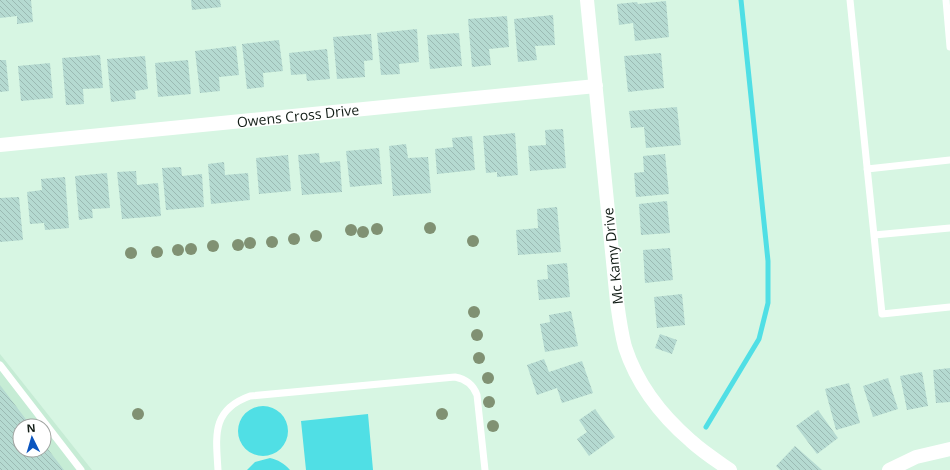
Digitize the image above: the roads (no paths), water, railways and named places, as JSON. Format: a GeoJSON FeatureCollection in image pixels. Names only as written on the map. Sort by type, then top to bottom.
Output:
{"type":"FeatureCollection","features":[{"type":"Feature","properties":{"kind":"street","name":"Mc Kamy Drive"},"geometry":{"type":"LineString","coordinates":[[587,0],[617,302],[625,347],[636,374],[650,398],[669,422],[692,442],[730,470]]}},
{"type":"Feature","properties":{"kind":"street","name":"Owens Cross Drive"},"geometry":{"type":"LineString","coordinates":[[0,145],[596,86]]}},
{"type":"Feature","properties":{"kind":"street"},"geometry":{"type":"LineString","coordinates":[[889,470],[916,457],[950,449]]}},
{"type":"Feature","properties":{"kind":"lane"},"geometry":{"type":"LineString","coordinates":[[850,0],[882,314],[950,307]]}},
{"type":"Feature","properties":{"kind":"lane"},"geometry":{"type":"LineString","coordinates":[[946,0],[950,47]]}},
{"type":"Feature","properties":{"kind":"lane"},"geometry":{"type":"LineString","coordinates":[[867,169],[950,160]]}},
{"type":"Feature","properties":{"kind":"lane"},"geometry":{"type":"LineString","coordinates":[[874,235],[950,228]]}},
{"type":"Feature","properties":{"kind":"lane"},"geometry":{"type":"LineString","coordinates":[[0,365],[81,470]]}},
{"type":"Feature","properties":{"kind":"lane"},"geometry":{"type":"LineString","coordinates":[[218,470],[216,435],[218,427],[226,411],[241,399],[250,396],[455,377],[462,378],[472,385],[477,395],[485,470]]}},
{"type":"Feature","properties":{"kind":"water"},"geometry":{"type":"Polygon","coordinates":[[[258,406],[268,406],[281,413],[288,426],[288,436],[281,449],[268,456],[258,456],[249,452],[242,445],[238,436],[238,426],[242,417],[249,410],[258,406]]]}},
{"type":"Feature","properties":{"kind":"water"},"geometry":{"type":"Polygon","coordinates":[[[368,414],[373,470],[306,470],[301,421],[368,414]]]}},
{"type":"Feature","properties":{"kind":"water"},"geometry":{"type":"Polygon","coordinates":[[[270,458],[281,462],[290,470],[247,470],[255,462],[270,458]]]}},
{"type":"Feature","properties":{"kind":"waterway"},"geometry":{"type":"LineString","coordinates":[[706,427],[759,339],[768,303],[768,261],[741,0]]}}]}
